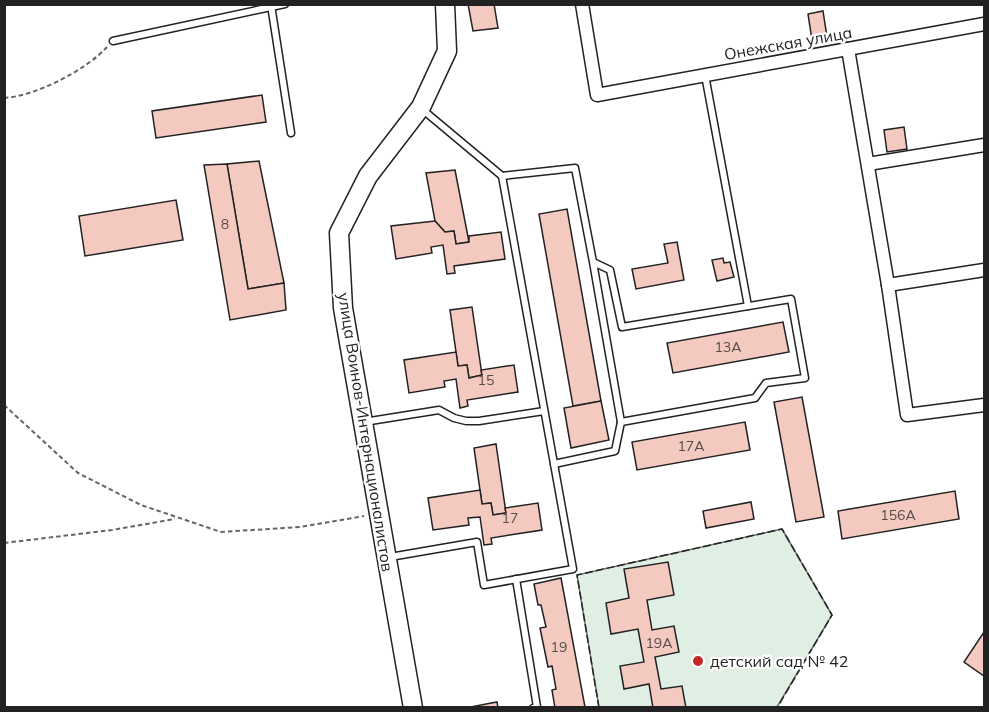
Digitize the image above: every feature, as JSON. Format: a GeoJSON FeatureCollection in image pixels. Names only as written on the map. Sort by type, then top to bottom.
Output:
{"type":"FeatureCollection","features":[{"type":"Feature","properties":{"kind":"street","name":"улица Воинов-Интернационалистов"},"geometry":{"type":"LineString","coordinates":[[413,708],[343,308],[339,233],[368,176],[421,107],[447,51],[445,4]]}},
{"type":"Feature","properties":{"kind":"street","name":"Онежская улица"},"geometry":{"type":"LineString","coordinates":[[582,4],[597,95],[984,24]]}},
{"type":"Feature","properties":{"kind":"street"},"geometry":{"type":"LineString","coordinates":[[848,49],[888,285],[907,415],[984,405]]}},
{"type":"Feature","properties":{"kind":"street"},"geometry":{"type":"LineString","coordinates":[[868,164],[984,145]]}},
{"type":"Feature","properties":{"kind":"street"},"geometry":{"type":"LineString","coordinates":[[888,285],[984,270]]}},
{"type":"Feature","properties":{"kind":"lane"},"geometry":{"type":"LineString","coordinates":[[113,40],[285,4]]}},
{"type":"Feature","properties":{"kind":"lane"},"geometry":{"type":"LineString","coordinates":[[271,6],[291,133]]}},
{"type":"Feature","properties":{"kind":"lane"},"geometry":{"type":"LineString","coordinates":[[705,75],[748,306]]}},
{"type":"Feature","properties":{"kind":"lane"},"geometry":{"type":"LineString","coordinates":[[387,558],[477,542],[484,585],[573,569],[502,176],[421,107]]}},
{"type":"Feature","properties":{"kind":"lane"},"geometry":{"type":"LineString","coordinates":[[502,176],[575,168],[593,262],[621,422],[615,451],[554,464]]}},
{"type":"Feature","properties":{"kind":"lane"},"geometry":{"type":"LineString","coordinates":[[593,262],[610,270],[622,327],[791,299],[805,378],[766,383],[755,398],[621,422]]}},
{"type":"Feature","properties":{"kind":"lane"},"geometry":{"type":"LineString","coordinates":[[363,422],[439,410],[466,421],[544,411]]}},
{"type":"Feature","properties":{"kind":"lane"},"geometry":{"type":"LineString","coordinates":[[516,579],[537,707],[533,708]]}},
{"type":"Feature","properties":{"kind":"path"},"geometry":{"type":"LineString","coordinates":[[4,98],[17,97],[56,81],[96,59],[113,40]]}},
{"type":"Feature","properties":{"kind":"path"},"geometry":{"type":"LineString","coordinates":[[4,405],[78,473],[141,506],[221,532],[300,527],[379,514]]}},
{"type":"Feature","properties":{"kind":"path"},"geometry":{"type":"LineString","coordinates":[[4,543],[112,530],[178,518]]}},
{"type":"Feature","properties":{"kind":"green space","name":"детский сад № 42"},"geometry":{"type":"Polygon","coordinates":[[[782,529],[832,615],[777,707],[599,707],[577,575],[782,529]]]}},
{"type":"Feature","properties":{"kind":"building"},"geometry":{"type":"Polygon","coordinates":[[[468,4],[494,4],[498,28],[473,31],[468,4]]]}},
{"type":"Feature","properties":{"kind":"building"},"geometry":{"type":"Polygon","coordinates":[[[823,11],[827,37],[812,40],[808,14],[823,11]]]}},
{"type":"Feature","properties":{"kind":"building"},"geometry":{"type":"Polygon","coordinates":[[[262,95],[266,122],[156,138],[152,111],[262,95]]]}},
{"type":"Feature","properties":{"kind":"building"},"geometry":{"type":"Polygon","coordinates":[[[904,127],[907,149],[887,152],[884,130],[904,127]]]}},
{"type":"Feature","properties":{"kind":"building"},"geometry":{"type":"Polygon","coordinates":[[[259,161],[284,283],[248,289],[227,164],[259,161]]]}},
{"type":"Feature","properties":{"kind":"building"},"geometry":{"type":"Polygon","coordinates":[[[227,164],[248,289],[284,283],[286,310],[230,320],[204,165],[227,164]]]}},
{"type":"Feature","properties":{"kind":"building"},"geometry":{"type":"Polygon","coordinates":[[[455,170],[469,242],[456,244],[454,231],[445,232],[435,221],[426,173],[455,170]]]}},
{"type":"Feature","properties":{"kind":"building"},"geometry":{"type":"Polygon","coordinates":[[[176,200],[183,240],[85,256],[79,216],[176,200]]]}},
{"type":"Feature","properties":{"kind":"building"},"geometry":{"type":"Polygon","coordinates":[[[567,209],[601,401],[573,406],[539,214],[567,209]]]}},
{"type":"Feature","properties":{"kind":"building"},"geometry":{"type":"Polygon","coordinates":[[[435,221],[445,232],[454,231],[456,244],[469,242],[469,236],[501,232],[505,259],[454,266],[455,273],[447,274],[443,245],[431,247],[432,253],[396,259],[391,226],[435,221]]]}},
{"type":"Feature","properties":{"kind":"building"},"geometry":{"type":"Polygon","coordinates":[[[677,242],[684,280],[636,289],[632,269],[668,263],[664,244],[677,242]]]}},
{"type":"Feature","properties":{"kind":"building"},"geometry":{"type":"Polygon","coordinates":[[[723,258],[724,263],[730,262],[734,277],[717,281],[712,260],[723,258]]]}},
{"type":"Feature","properties":{"kind":"building"},"geometry":{"type":"Polygon","coordinates":[[[472,307],[482,375],[469,378],[467,365],[458,366],[450,310],[472,307]]]}},
{"type":"Feature","properties":{"kind":"building"},"geometry":{"type":"Polygon","coordinates":[[[783,322],[789,352],[673,373],[667,343],[783,322]]]}},
{"type":"Feature","properties":{"kind":"building"},"geometry":{"type":"Polygon","coordinates":[[[456,352],[458,366],[467,365],[469,378],[482,375],[481,370],[514,365],[518,392],[467,400],[468,406],[460,408],[456,379],[444,381],[445,387],[409,393],[404,360],[456,352]]]}},
{"type":"Feature","properties":{"kind":"building"},"geometry":{"type":"Polygon","coordinates":[[[802,397],[824,517],[796,522],[774,402],[802,397]]]}},
{"type":"Feature","properties":{"kind":"building"},"geometry":{"type":"Polygon","coordinates":[[[601,401],[609,440],[571,448],[564,408],[601,401]]]}},
{"type":"Feature","properties":{"kind":"building"},"geometry":{"type":"Polygon","coordinates":[[[745,422],[750,450],[637,470],[632,442],[745,422]]]}},
{"type":"Feature","properties":{"kind":"building"},"geometry":{"type":"Polygon","coordinates":[[[496,444],[506,513],[493,515],[491,503],[482,504],[474,448],[496,444]]]}},
{"type":"Feature","properties":{"kind":"building"},"geometry":{"type":"Polygon","coordinates":[[[480,490],[482,504],[491,503],[493,515],[506,513],[505,508],[538,503],[542,530],[491,538],[492,544],[484,545],[480,517],[468,518],[469,525],[433,530],[428,498],[480,490]]]}},
{"type":"Feature","properties":{"kind":"building"},"geometry":{"type":"Polygon","coordinates":[[[955,491],[959,519],[842,539],[838,511],[955,491]]]}},
{"type":"Feature","properties":{"kind":"building"},"geometry":{"type":"Polygon","coordinates":[[[751,502],[754,519],[706,528],[703,511],[751,502]]]}},
{"type":"Feature","properties":{"kind":"building"},"geometry":{"type":"Polygon","coordinates":[[[668,562],[674,595],[647,600],[652,630],[674,626],[679,652],[655,657],[661,689],[682,686],[686,708],[653,708],[649,684],[624,689],[620,666],[644,662],[638,629],[611,634],[606,603],[629,598],[624,569],[668,562]]]}},
{"type":"Feature","properties":{"kind":"building"},"geometry":{"type":"Polygon","coordinates":[[[561,578],[584,708],[555,708],[552,690],[556,689],[552,666],[548,667],[540,628],[546,627],[534,584],[561,578]]]}},
{"type":"Feature","properties":{"kind":"building"},"geometry":{"type":"Polygon","coordinates":[[[984,632],[984,676],[964,662],[984,632]]]}},
{"type":"Feature","properties":{"kind":"building"},"geometry":{"type":"Polygon","coordinates":[[[497,702],[498,708],[470,708],[470,707],[497,702]]]}},
{"type":"Feature","properties":{"kind":"fence"},"geometry":{"type":"LineString","coordinates":[[599,708],[577,575],[782,529],[832,615],[777,708]]}},
{"type":"Feature","properties":{"kind":"place","name":"детский сад № 42"},"geometry":{"type":"Point","coordinates":[698,661]}}]}
